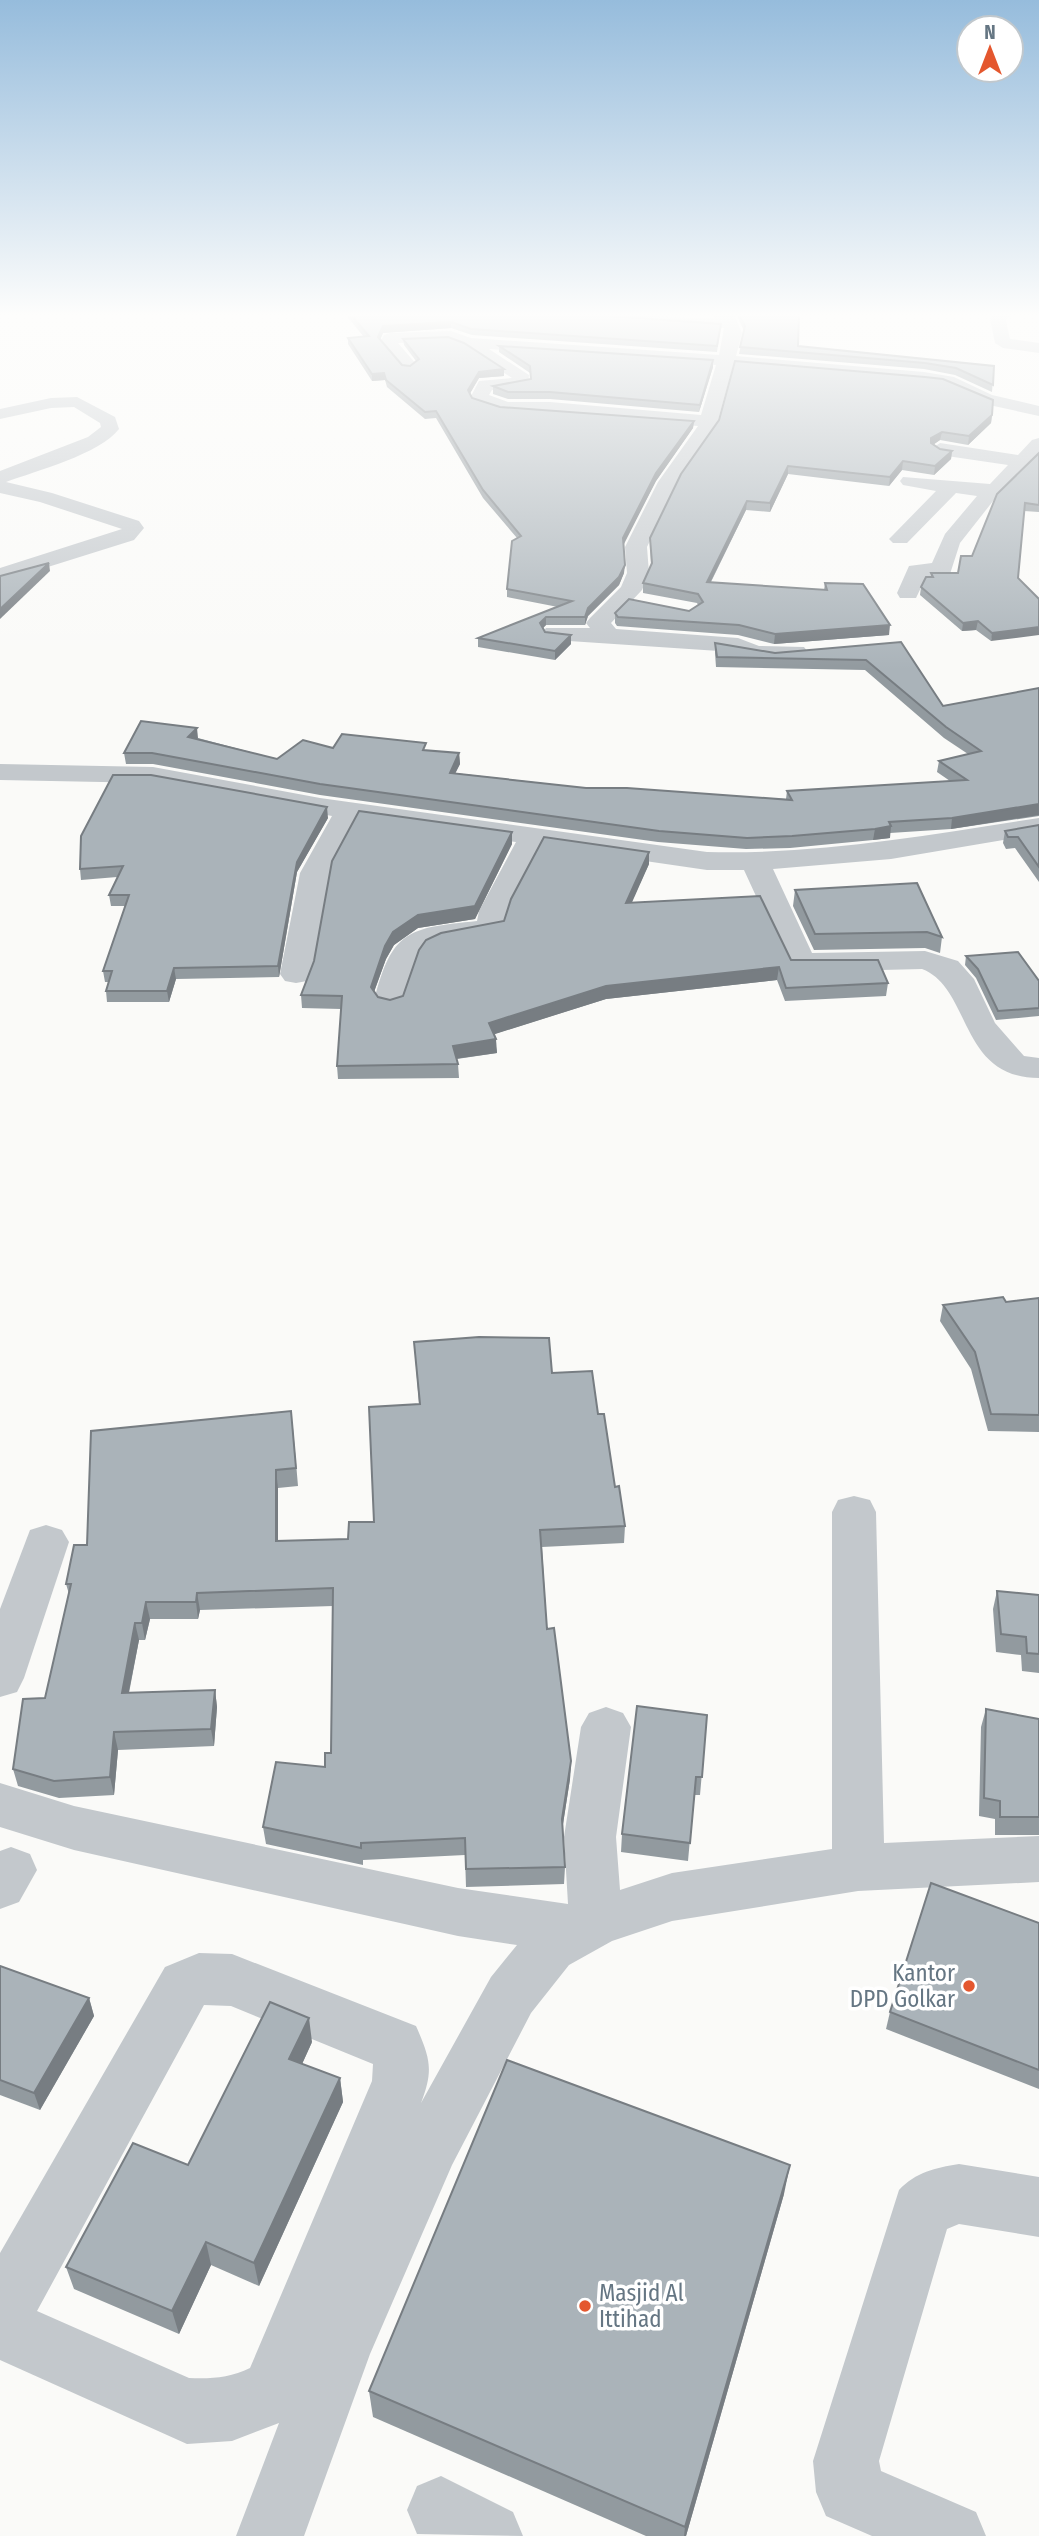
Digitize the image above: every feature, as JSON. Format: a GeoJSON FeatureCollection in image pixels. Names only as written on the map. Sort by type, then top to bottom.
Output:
{"type":"FeatureCollection","features":[{"type":"Feature","properties":{"kind":"street"},"geometry":{"type":"LineString","coordinates":[[0,478],[95,441],[106,432]]}},
{"type":"Feature","properties":{"kind":"street"},"geometry":{"type":"LineString","coordinates":[[609,636],[598,623],[631,590],[638,573],[636,547],[668,482],[688,458],[703,432]]}},
{"type":"Feature","properties":{"kind":"street"},"geometry":{"type":"LineString","coordinates":[[910,481],[996,490],[1039,444]]}},
{"type":"Feature","properties":{"kind":"street"},"geometry":{"type":"LineString","coordinates":[[940,449],[1023,462]]}},
{"type":"Feature","properties":{"kind":"street"},"geometry":{"type":"LineString","coordinates":[[0,486],[45,497],[132,525],[134,528],[127,536],[0,575]]}},
{"type":"Feature","properties":{"kind":"street"},"geometry":{"type":"LineString","coordinates":[[900,539],[951,487]]}},
{"type":"Feature","properties":{"kind":"street"},"geometry":{"type":"LineString","coordinates":[[908,593],[917,571],[942,569],[945,550],[952,535],[983,505],[990,491]]}},
{"type":"Feature","properties":{"kind":"street"},"geometry":{"type":"LineString","coordinates":[[622,598],[649,603]]}},
{"type":"Feature","properties":{"kind":"street"},"geometry":{"type":"LineString","coordinates":[[554,634],[738,645],[765,654],[813,651]]}},
{"type":"Feature","properties":{"kind":"street"},"geometry":{"type":"LineString","coordinates":[[10,774],[153,775],[349,810],[660,857],[755,862],[943,844],[1039,826]]}},
{"type":"Feature","properties":{"kind":"street"},"geometry":{"type":"LineString","coordinates":[[296,974],[315,873],[349,810]]}},
{"type":"Feature","properties":{"kind":"street"},"geometry":{"type":"LineString","coordinates":[[390,1001],[400,962],[412,944],[433,933],[491,927],[494,911],[533,836]]}},
{"type":"Feature","properties":{"kind":"street"},"geometry":{"type":"LineString","coordinates":[[755,862],[801,963],[925,960],[939,964],[958,979],[986,1031],[1012,1063],[1022,1068],[1039,1068]]}},
{"type":"Feature","properties":{"kind":"street"},"geometry":{"type":"LineString","coordinates":[[854,1512],[858,1868]]}},
{"type":"Feature","properties":{"kind":"street"},"geometry":{"type":"LineString","coordinates":[[0,1678],[46,1542]]}},
{"type":"Feature","properties":{"kind":"street"},"geometry":{"type":"LineString","coordinates":[[588,1926],[590,1837],[606,1727]]}},
{"type":"Feature","properties":{"kind":"street"},"geometry":{"type":"LineString","coordinates":[[0,1805],[74,1828],[418,1903],[588,1926]]}},
{"type":"Feature","properties":{"kind":"street"},"geometry":{"type":"LineString","coordinates":[[270,2536],[340,2348],[431,2144],[511,1995],[550,1947],[588,1926],[672,1898],[858,1868],[1039,1858]]}},
{"type":"Feature","properties":{"kind":"street"},"geometry":{"type":"LineString","coordinates":[[0,2314],[185,1985],[199,1979],[232,1980],[396,2045],[402,2064],[401,2081],[273,2390],[248,2404],[220,2413],[187,2412],[0,2327]]}},
{"type":"Feature","properties":{"kind":"street"},"geometry":{"type":"LineString","coordinates":[[951,2536],[850,2492],[846,2462],[921,2212],[933,2199],[959,2194],[1039,2207]]}},
{"type":"Feature","properties":{"kind":"building"},"geometry":{"type":"Polygon","coordinates":[[[449,432],[686,432],[656,473],[623,538],[625,565],[619,577],[588,608],[585,617],[546,617],[540,623],[545,632],[571,635],[555,651],[478,638],[572,601],[507,589],[512,541],[521,536],[483,490],[449,432]]]}},
{"type":"Feature","properties":{"kind":"building"},"geometry":{"type":"Polygon","coordinates":[[[710,432],[941,432],[931,438],[931,443],[940,449],[952,451],[935,466],[903,461],[890,477],[788,466],[770,503],[747,501],[707,582],[827,590],[825,583],[863,584],[890,625],[775,634],[739,625],[618,617],[615,613],[629,599],[689,611],[703,602],[698,594],[643,583],[652,563],[650,538],[681,474],[710,432]]]}},
{"type":"Feature","properties":{"kind":"building"},"geometry":{"type":"Polygon","coordinates":[[[944,432],[973,432],[969,436],[944,432]]]}},
{"type":"Feature","properties":{"kind":"building"},"geometry":{"type":"Polygon","coordinates":[[[1039,453],[1039,505],[1025,503],[1018,578],[1039,599],[1039,627],[992,633],[978,621],[963,623],[921,587],[926,577],[933,577],[931,573],[958,573],[961,556],[972,556],[997,494],[1039,453]]]}},
{"type":"Feature","properties":{"kind":"building"},"geometry":{"type":"Polygon","coordinates":[[[49,563],[0,609],[0,576],[49,563]]]}},
{"type":"Feature","properties":{"kind":"building"},"geometry":{"type":"Polygon","coordinates":[[[901,642],[943,706],[1039,688],[1039,804],[952,818],[889,822],[891,826],[875,829],[747,838],[659,831],[320,784],[152,753],[124,753],[141,721],[197,728],[188,737],[277,759],[303,740],[333,748],[342,734],[426,743],[423,750],[459,753],[450,773],[586,788],[627,788],[792,800],[787,791],[967,780],[939,761],[981,751],[946,727],[866,660],[717,657],[715,643],[775,653],[901,642]]]}},
{"type":"Feature","properties":{"kind":"building"},"geometry":{"type":"Polygon","coordinates":[[[113,775],[151,775],[327,807],[297,862],[278,966],[174,968],[167,991],[106,991],[112,971],[103,971],[129,895],[109,895],[123,866],[80,869],[81,836],[113,775]]]}},
{"type":"Feature","properties":{"kind":"building"},"geometry":{"type":"Polygon","coordinates":[[[359,811],[512,832],[475,906],[418,915],[393,932],[385,946],[371,987],[378,997],[390,1000],[403,996],[419,950],[426,940],[441,933],[504,921],[511,899],[544,837],[649,852],[626,903],[760,896],[791,960],[878,960],[888,983],[786,988],[779,967],[606,986],[489,1023],[496,1039],[453,1046],[458,1064],[337,1066],[342,996],[301,995],[314,961],[332,861],[359,811]]]}},
{"type":"Feature","properties":{"kind":"building"},"geometry":{"type":"Polygon","coordinates":[[[1039,825],[1039,867],[1018,837],[1008,837],[1005,831],[1039,825]]]}},
{"type":"Feature","properties":{"kind":"building"},"geometry":{"type":"Polygon","coordinates":[[[917,883],[942,937],[927,932],[815,934],[795,890],[917,883]]]}},
{"type":"Feature","properties":{"kind":"building"},"geometry":{"type":"Polygon","coordinates":[[[1018,952],[1039,981],[1039,1008],[998,1011],[978,969],[966,956],[1018,952]]]}},
{"type":"Feature","properties":{"kind":"building"},"geometry":{"type":"Polygon","coordinates":[[[1003,1297],[1006,1302],[1039,1298],[1039,1415],[991,1414],[975,1352],[943,1305],[1003,1297]]]}},
{"type":"Feature","properties":{"kind":"building"},"geometry":{"type":"Polygon","coordinates":[[[479,1337],[549,1338],[552,1373],[592,1371],[598,1414],[604,1414],[615,1487],[619,1486],[625,1526],[540,1530],[547,1629],[554,1628],[571,1761],[562,1819],[565,1867],[466,1869],[465,1838],[361,1843],[361,1848],[263,1827],[276,1762],[325,1767],[325,1753],[331,1753],[333,1588],[197,1593],[196,1602],[146,1602],[142,1623],[135,1623],[122,1693],[215,1690],[211,1729],[114,1732],[110,1777],[54,1781],[13,1769],[23,1699],[45,1698],[71,1584],[66,1584],[74,1545],[87,1545],[91,1431],[291,1411],[296,1468],[276,1470],[276,1541],[348,1539],[349,1522],[374,1522],[369,1407],[420,1404],[414,1342],[479,1337]]]}},
{"type":"Feature","properties":{"kind":"building"},"geometry":{"type":"Polygon","coordinates":[[[997,1591],[1039,1595],[1039,1654],[1027,1653],[1026,1637],[1001,1634],[997,1591]]]}},
{"type":"Feature","properties":{"kind":"building"},"geometry":{"type":"Polygon","coordinates":[[[637,1706],[707,1715],[702,1777],[696,1777],[690,1843],[622,1834],[637,1706]]]}},
{"type":"Feature","properties":{"kind":"building"},"geometry":{"type":"Polygon","coordinates":[[[986,1709],[1039,1719],[1039,1817],[1000,1817],[1000,1801],[984,1798],[986,1709]]]}},
{"type":"Feature","properties":{"kind":"building","name":"Kantor DPD Golkar"},"geometry":{"type":"Polygon","coordinates":[[[931,1883],[1039,1923],[1039,2070],[890,2012],[931,1883]]]}},
{"type":"Feature","properties":{"kind":"building"},"geometry":{"type":"Polygon","coordinates":[[[0,1966],[89,1998],[34,2093],[0,2080],[0,1966]]]}},
{"type":"Feature","properties":{"kind":"building"},"geometry":{"type":"Polygon","coordinates":[[[270,2002],[309,2018],[289,2059],[340,2078],[254,2263],[206,2242],[172,2311],[66,2267],[133,2143],[188,2165],[270,2002]]]}},
{"type":"Feature","properties":{"kind":"building","name":"Masjid Al Ittihad"},"geometry":{"type":"Polygon","coordinates":[[[507,2060],[790,2165],[685,2527],[369,2391],[507,2060]]]}},
{"type":"Feature","properties":{"kind":"place","name":"Kantor DPD Golkar"},"geometry":{"type":"Point","coordinates":[969,1986]}},
{"type":"Feature","properties":{"kind":"place","name":"Masjid Al Ittihad"},"geometry":{"type":"Point","coordinates":[585,2306]}}]}
